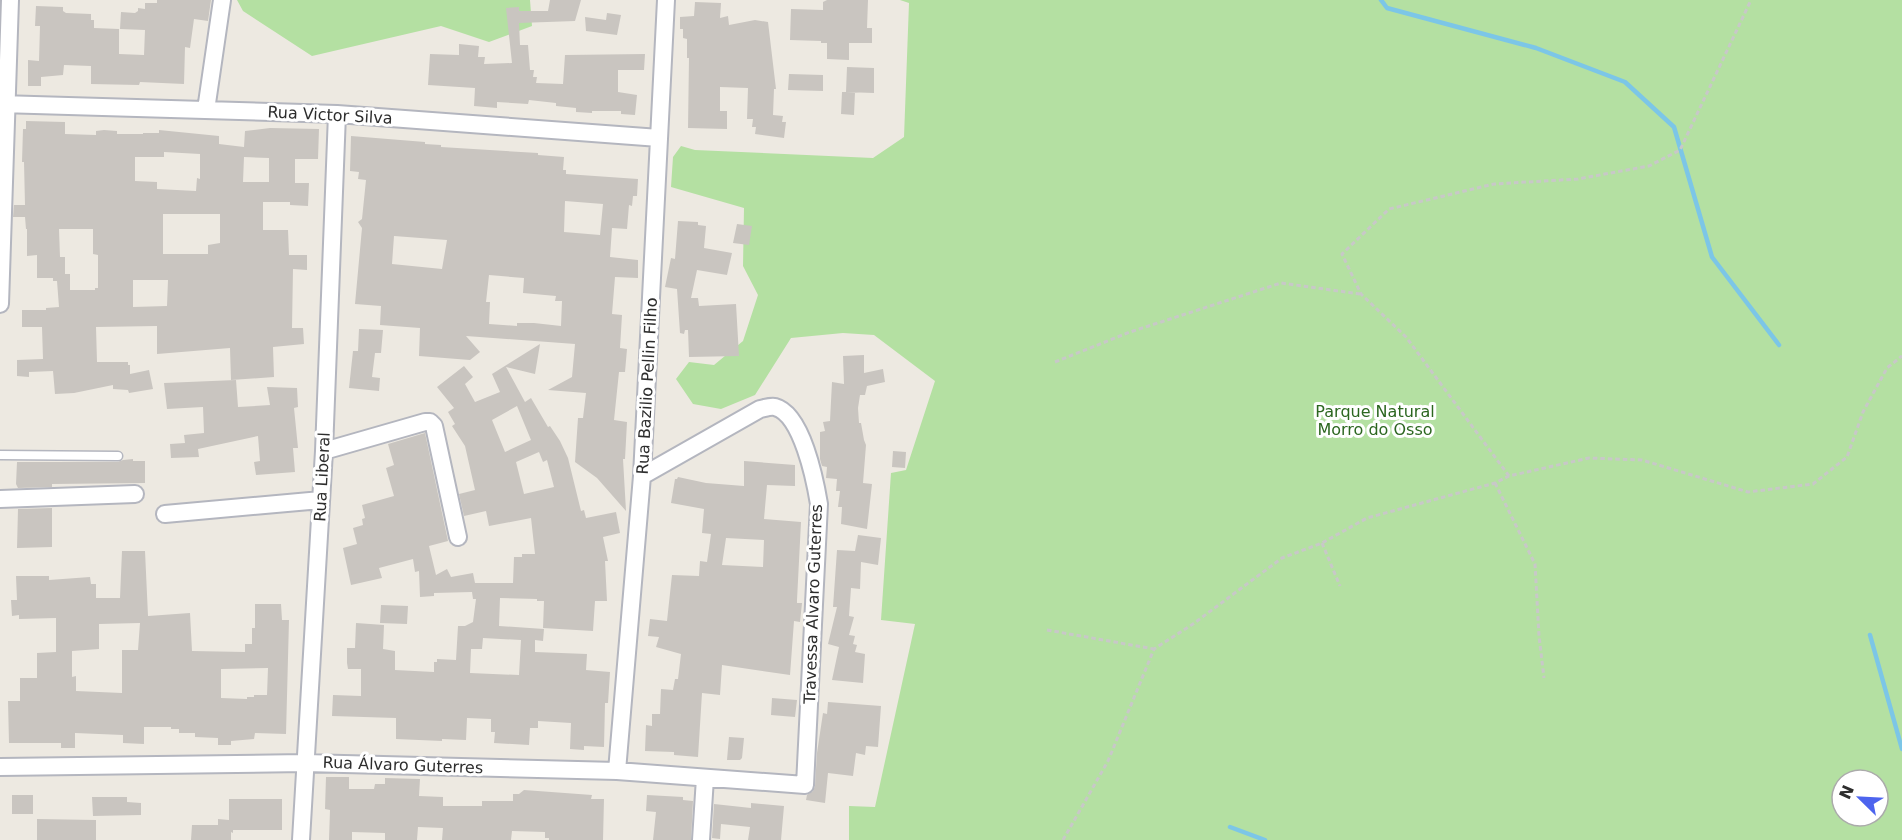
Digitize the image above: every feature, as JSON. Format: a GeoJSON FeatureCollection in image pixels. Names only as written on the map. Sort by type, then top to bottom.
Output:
{"type":"FeatureCollection","features":[{"type":"Feature","properties":{"kind":"street"},"geometry":{"type":"LineString","coordinates":[[0,304],[3,104],[10,0]]}},
{"type":"Feature","properties":{"kind":"street"},"geometry":{"type":"LineString","coordinates":[[206,110],[222,0]]}},
{"type":"Feature","properties":{"kind":"street","name":"Rua Bazilio Pellin Filho"},"geometry":{"type":"LineString","coordinates":[[616,771],[642,476],[666,0]]}},
{"type":"Feature","properties":{"kind":"street","name":"Rua Victor Silva"},"geometry":{"type":"LineString","coordinates":[[3,104],[337,114],[659,138]]}},
{"type":"Feature","properties":{"kind":"street","name":"Rua Liberal"},"geometry":{"type":"LineString","coordinates":[[301,840],[324,451],[337,114]]}},
{"type":"Feature","properties":{"kind":"street","name":"Travessa Alvaro Guterres"},"geometry":{"type":"LineString","coordinates":[[642,476],[760,409],[774,406],[785,413],[798,429],[816,483],[819,504],[805,786]]}},
{"type":"Feature","properties":{"kind":"street"},"geometry":{"type":"LineString","coordinates":[[324,451],[430,422],[434,426],[458,537]]}},
{"type":"Feature","properties":{"kind":"street"},"geometry":{"type":"LineString","coordinates":[[0,499],[135,494]]}},
{"type":"Feature","properties":{"kind":"street"},"geometry":{"type":"LineString","coordinates":[[165,514],[321,500]]}},
{"type":"Feature","properties":{"kind":"street","name":"Rua Álvaro Guterres"},"geometry":{"type":"LineString","coordinates":[[0,767],[304,763],[616,771],[805,786]]}},
{"type":"Feature","properties":{"kind":"street"},"geometry":{"type":"LineString","coordinates":[[701,840],[705,778]]}},
{"type":"Feature","properties":{"kind":"lane"},"geometry":{"type":"LineString","coordinates":[[0,455],[118,456]]}},
{"type":"Feature","properties":{"kind":"path"},"geometry":{"type":"LineString","coordinates":[[1509,476],[1406,337],[1360,294],[1342,254],[1389,209],[1494,184],[1578,179],[1649,166],[1680,150],[1751,0]]}},
{"type":"Feature","properties":{"kind":"path"},"geometry":{"type":"LineString","coordinates":[[1056,362],[1130,332],[1281,284],[1360,294]]}},
{"type":"Feature","properties":{"kind":"path"},"geometry":{"type":"LineString","coordinates":[[1063,840],[1108,761],[1154,649],[1193,624],[1282,558],[1322,543],[1367,518],[1495,483],[1509,476],[1589,458],[1642,460],[1748,492],[1813,484],[1848,457],[1863,412],[1887,368],[1902,356]]}},
{"type":"Feature","properties":{"kind":"path"},"geometry":{"type":"LineString","coordinates":[[1495,483],[1535,564],[1544,678]]}},
{"type":"Feature","properties":{"kind":"path"},"geometry":{"type":"LineString","coordinates":[[1322,543],[1340,586]]}},
{"type":"Feature","properties":{"kind":"path"},"geometry":{"type":"LineString","coordinates":[[1047,630],[1154,649]]}},
{"type":"Feature","properties":{"kind":"green space"},"geometry":{"type":"Polygon","coordinates":[[[237,0],[530,0],[532,26],[489,42],[441,26],[312,56],[243,11],[237,0]]]}},
{"type":"Feature","properties":{"kind":"green space","name":"Parque Natural Morro do Osso"},"geometry":{"type":"Polygon","coordinates":[[[900,0],[1902,0],[1902,840],[849,840],[849,806],[875,807],[915,624],[881,620],[891,473],[906,470],[935,381],[874,335],[843,333],[791,338],[755,395],[721,409],[693,404],[676,379],[689,362],[714,365],[743,341],[758,295],[743,266],[744,208],[671,187],[673,157],[681,146],[695,150],[873,158],[904,137],[909,3],[900,0]]]}},
{"type":"Feature","properties":{"kind":"building"},"geometry":{"type":"Polygon","coordinates":[[[157,0],[211,0],[208,21],[194,19],[190,48],[185,47],[184,84],[140,82],[139,85],[91,84],[91,66],[64,65],[63,75],[41,77],[41,86],[28,86],[28,60],[39,61],[40,26],[35,26],[36,6],[63,7],[66,13],[91,14],[94,28],[119,29],[119,54],[144,55],[145,30],[120,29],[121,12],[135,13],[138,8],[145,9],[145,3],[157,3],[157,0]]]}},
{"type":"Feature","properties":{"kind":"building"},"geometry":{"type":"Polygon","coordinates":[[[550,0],[581,0],[575,21],[519,23],[520,45],[528,45],[530,70],[534,70],[533,77],[537,77],[536,83],[563,84],[565,55],[645,54],[644,70],[618,70],[618,92],[637,95],[635,115],[621,114],[621,111],[576,112],[576,108],[529,100],[528,104],[497,102],[497,108],[474,106],[475,88],[428,85],[430,54],[459,55],[459,44],[479,46],[478,57],[485,57],[484,64],[512,63],[506,8],[519,7],[519,11],[548,11],[550,0]]]}},
{"type":"Feature","properties":{"kind":"building"},"geometry":{"type":"Polygon","coordinates":[[[827,0],[868,0],[867,28],[872,28],[872,43],[849,43],[849,60],[827,59],[827,43],[790,40],[791,9],[823,10],[823,2],[827,0]]]}},
{"type":"Feature","properties":{"kind":"building"},"geometry":{"type":"Polygon","coordinates":[[[695,2],[721,3],[720,18],[728,16],[729,25],[755,20],[768,22],[776,89],[774,89],[773,115],[783,116],[782,122],[786,122],[784,138],[755,134],[756,127],[752,127],[753,119],[747,119],[748,88],[720,87],[720,111],[727,111],[727,129],[688,128],[689,58],[687,58],[687,39],[683,38],[683,29],[680,29],[680,17],[694,16],[695,2]]]}},
{"type":"Feature","properties":{"kind":"building"},"geometry":{"type":"Polygon","coordinates":[[[607,13],[621,15],[617,35],[586,31],[585,17],[606,20],[607,13]]]}},
{"type":"Feature","properties":{"kind":"building"},"geometry":{"type":"Polygon","coordinates":[[[847,67],[874,68],[874,93],[846,92],[847,67]]]}},
{"type":"Feature","properties":{"kind":"building"},"geometry":{"type":"Polygon","coordinates":[[[789,74],[823,75],[823,91],[788,90],[789,74]]]}},
{"type":"Feature","properties":{"kind":"building"},"geometry":{"type":"Polygon","coordinates":[[[842,92],[855,92],[854,115],[841,114],[842,92]]]}},
{"type":"Feature","properties":{"kind":"building"},"geometry":{"type":"Polygon","coordinates":[[[26,121],[65,122],[65,134],[96,135],[96,131],[104,130],[117,131],[117,134],[143,134],[159,133],[159,130],[219,136],[219,144],[244,147],[245,131],[270,128],[319,129],[318,159],[295,159],[295,183],[309,183],[308,206],[290,205],[290,202],[263,202],[263,230],[288,230],[289,255],[307,255],[307,270],[293,269],[292,328],[303,328],[304,344],[273,347],[274,377],[231,380],[230,348],[157,354],[157,326],[96,327],[97,362],[128,362],[130,374],[149,370],[153,389],[129,393],[128,390],[113,389],[113,385],[74,393],[55,394],[53,371],[29,372],[29,377],[17,376],[17,360],[43,359],[42,327],[22,327],[22,310],[46,310],[46,308],[59,307],[57,281],[53,281],[53,278],[37,278],[37,255],[27,256],[25,217],[13,217],[14,205],[25,205],[24,162],[22,162],[23,129],[26,129],[26,121]],[[164,152],[164,157],[135,157],[135,181],[157,182],[157,189],[196,191],[197,178],[200,179],[200,154],[164,152]],[[244,157],[243,182],[269,182],[269,158],[244,157]],[[163,214],[163,254],[208,254],[208,245],[220,243],[220,214],[163,214]],[[59,229],[60,257],[65,257],[65,274],[70,274],[70,290],[98,288],[98,255],[93,254],[93,229],[59,229]],[[133,280],[133,307],[167,306],[168,280],[133,280]]]}},
{"type":"Feature","properties":{"kind":"building"},"geometry":{"type":"Polygon","coordinates":[[[351,136],[425,142],[425,144],[441,145],[441,147],[538,153],[538,155],[564,157],[563,170],[566,170],[566,174],[638,179],[637,196],[633,196],[632,206],[629,205],[627,229],[612,228],[610,257],[638,260],[638,278],[615,277],[612,314],[622,315],[620,348],[627,349],[625,372],[619,372],[614,420],[627,422],[625,459],[623,459],[626,511],[597,478],[575,462],[578,418],[583,418],[586,393],[548,390],[572,377],[575,344],[466,336],[480,352],[470,360],[419,356],[420,328],[380,325],[381,306],[355,304],[362,228],[358,222],[362,219],[366,180],[358,179],[359,172],[350,171],[351,136]],[[565,201],[564,232],[600,235],[603,204],[565,201]],[[394,236],[392,264],[442,269],[447,240],[394,236]],[[489,275],[486,302],[490,302],[489,324],[517,326],[517,323],[534,323],[561,326],[562,301],[555,301],[556,296],[523,293],[524,278],[489,275]]]}},
{"type":"Feature","properties":{"kind":"building"},"geometry":{"type":"Polygon","coordinates":[[[678,221],[698,222],[698,225],[706,226],[704,248],[732,253],[727,275],[697,270],[691,298],[698,298],[699,306],[736,304],[739,356],[689,357],[688,330],[685,330],[684,334],[680,333],[677,289],[665,287],[671,258],[675,259],[678,221]]]}},
{"type":"Feature","properties":{"kind":"building"},"geometry":{"type":"Polygon","coordinates":[[[737,224],[752,226],[749,245],[733,243],[737,224]]]}},
{"type":"Feature","properties":{"kind":"building"},"geometry":{"type":"Polygon","coordinates":[[[359,329],[383,330],[381,353],[375,353],[372,377],[380,378],[379,391],[349,388],[353,351],[358,351],[359,329]]]}},
{"type":"Feature","properties":{"kind":"building"},"geometry":{"type":"Polygon","coordinates":[[[540,344],[535,374],[506,367],[525,402],[531,398],[548,427],[550,426],[560,441],[568,458],[581,511],[584,510],[586,518],[616,512],[620,533],[603,537],[608,561],[605,561],[607,601],[595,601],[593,631],[543,628],[544,601],[500,598],[499,626],[544,629],[543,641],[535,640],[535,652],[587,654],[586,670],[610,672],[608,703],[605,703],[604,747],[584,746],[584,750],[570,749],[571,723],[538,721],[538,728],[530,728],[529,745],[494,743],[495,732],[491,732],[491,719],[467,718],[466,740],[442,739],[442,741],[396,739],[396,718],[332,716],[333,695],[361,696],[361,669],[348,669],[347,663],[347,648],[355,648],[356,623],[384,625],[383,649],[395,651],[395,670],[434,672],[434,662],[437,662],[437,659],[456,660],[458,626],[465,626],[473,622],[476,599],[473,599],[472,592],[434,593],[434,596],[420,597],[419,571],[415,572],[413,559],[379,568],[382,578],[351,585],[343,548],[357,544],[353,528],[363,525],[362,519],[365,518],[362,505],[394,496],[386,468],[394,465],[388,444],[425,433],[448,541],[429,546],[436,575],[447,569],[451,577],[473,573],[475,583],[513,583],[514,557],[522,557],[522,554],[535,554],[531,518],[489,526],[486,511],[464,516],[459,494],[475,490],[465,446],[452,426],[455,424],[448,412],[454,408],[437,387],[464,366],[473,377],[465,384],[475,402],[500,392],[492,374],[540,344]],[[517,406],[492,420],[505,452],[531,440],[517,406]],[[539,452],[516,462],[524,494],[554,487],[547,460],[543,462],[539,452]],[[483,638],[482,649],[471,649],[470,673],[519,675],[521,640],[483,638]]]}},
{"type":"Feature","properties":{"kind":"building"},"geometry":{"type":"Polygon","coordinates":[[[864,355],[864,373],[883,369],[885,382],[867,386],[865,395],[860,395],[858,408],[859,423],[861,423],[866,445],[863,483],[872,484],[867,529],[841,524],[842,507],[838,507],[840,491],[836,491],[837,479],[826,478],[827,467],[822,466],[820,459],[820,432],[825,431],[823,422],[830,421],[832,382],[844,384],[843,356],[864,355]]]}},
{"type":"Feature","properties":{"kind":"building"},"geometry":{"type":"Polygon","coordinates":[[[236,380],[238,407],[270,405],[267,387],[297,388],[298,407],[294,408],[298,448],[293,448],[295,472],[256,475],[254,462],[260,461],[258,436],[198,449],[199,457],[171,458],[170,444],[185,443],[184,435],[204,433],[203,407],[167,409],[164,383],[236,380]]]}},
{"type":"Feature","properties":{"kind":"building"},"geometry":{"type":"Polygon","coordinates":[[[893,451],[906,452],[905,468],[892,467],[893,451]]]}},
{"type":"Feature","properties":{"kind":"building"},"geometry":{"type":"Polygon","coordinates":[[[133,459],[133,461],[145,461],[145,483],[52,484],[52,487],[18,488],[16,484],[17,462],[118,462],[133,459]]]}},
{"type":"Feature","properties":{"kind":"building"},"geometry":{"type":"Polygon","coordinates":[[[744,461],[795,465],[795,486],[767,485],[764,519],[801,522],[797,603],[802,603],[800,622],[794,621],[790,675],[722,665],[720,695],[702,693],[698,757],[674,755],[674,752],[645,751],[646,725],[652,726],[652,714],[660,714],[661,689],[673,690],[675,679],[678,679],[681,654],[656,647],[659,637],[648,636],[650,619],[667,621],[672,575],[699,576],[700,561],[707,562],[711,534],[702,533],[704,509],[671,503],[675,479],[678,477],[706,483],[744,486],[744,461]],[[726,538],[722,565],[763,567],[764,540],[726,538]]]}},
{"type":"Feature","properties":{"kind":"building"},"geometry":{"type":"Polygon","coordinates":[[[52,508],[52,547],[17,548],[18,509],[52,508]]]}},
{"type":"Feature","properties":{"kind":"building"},"geometry":{"type":"Polygon","coordinates":[[[858,535],[881,538],[878,565],[861,562],[860,589],[851,588],[849,616],[854,617],[849,635],[855,636],[853,644],[857,645],[855,652],[865,654],[863,683],[832,680],[839,647],[828,644],[837,607],[833,607],[837,550],[855,551],[858,535]]]}},
{"type":"Feature","properties":{"kind":"building"},"geometry":{"type":"Polygon","coordinates":[[[122,551],[145,551],[148,616],[190,613],[192,651],[245,652],[245,644],[252,644],[255,604],[281,604],[282,620],[289,620],[286,734],[255,733],[254,739],[231,741],[231,745],[218,745],[218,738],[195,737],[195,733],[179,733],[179,729],[171,729],[171,727],[144,727],[144,744],[123,743],[123,735],[75,733],[75,748],[61,748],[61,743],[9,743],[8,701],[20,701],[20,678],[37,678],[37,653],[56,652],[56,618],[19,619],[19,615],[12,616],[11,600],[17,600],[16,576],[49,576],[49,580],[90,577],[91,584],[96,584],[96,598],[120,598],[122,551]],[[140,623],[99,624],[99,649],[72,651],[72,677],[76,676],[76,691],[122,693],[122,650],[138,650],[140,623]],[[268,668],[221,669],[221,698],[247,699],[254,695],[267,695],[268,668]]]}},
{"type":"Feature","properties":{"kind":"building"},"geometry":{"type":"Polygon","coordinates":[[[381,605],[408,606],[407,624],[380,623],[381,605]]]}},
{"type":"Feature","properties":{"kind":"building"},"geometry":{"type":"Polygon","coordinates":[[[772,698],[797,700],[795,717],[771,715],[772,698]]]}},
{"type":"Feature","properties":{"kind":"building"},"geometry":{"type":"Polygon","coordinates":[[[828,702],[881,706],[878,747],[866,746],[865,755],[856,753],[853,776],[828,773],[825,803],[806,800],[807,795],[813,791],[815,786],[823,713],[827,714],[828,702]]]}},
{"type":"Feature","properties":{"kind":"building"},"geometry":{"type":"Polygon","coordinates":[[[729,737],[744,738],[740,760],[727,760],[729,737]]]}},
{"type":"Feature","properties":{"kind":"building"},"geometry":{"type":"Polygon","coordinates":[[[326,777],[349,777],[349,789],[374,789],[375,784],[385,784],[385,778],[420,779],[419,796],[443,797],[443,806],[482,806],[482,801],[513,801],[513,794],[519,794],[524,790],[592,795],[591,799],[604,799],[603,840],[549,840],[545,838],[545,832],[512,831],[511,840],[442,840],[443,828],[418,827],[417,840],[385,840],[385,833],[352,832],[352,840],[329,840],[330,810],[325,809],[326,777]]]}},
{"type":"Feature","properties":{"kind":"building"},"geometry":{"type":"Polygon","coordinates":[[[12,795],[33,795],[33,814],[12,814],[12,795]]]}},
{"type":"Feature","properties":{"kind":"building"},"geometry":{"type":"Polygon","coordinates":[[[647,795],[683,797],[683,800],[693,801],[691,840],[653,840],[656,812],[646,811],[647,795]]]}},
{"type":"Feature","properties":{"kind":"building"},"geometry":{"type":"Polygon","coordinates":[[[92,797],[127,797],[127,802],[141,803],[141,815],[93,816],[92,797]]]}},
{"type":"Feature","properties":{"kind":"building"},"geometry":{"type":"Polygon","coordinates":[[[229,799],[282,799],[282,830],[233,830],[231,840],[191,840],[192,825],[218,825],[218,819],[229,820],[229,799]]]}},
{"type":"Feature","properties":{"kind":"building"},"geometry":{"type":"Polygon","coordinates":[[[751,803],[784,806],[781,840],[748,840],[750,827],[721,824],[720,839],[712,838],[714,804],[751,808],[751,803]]]}},
{"type":"Feature","properties":{"kind":"building"},"geometry":{"type":"Polygon","coordinates":[[[37,819],[96,820],[96,840],[37,840],[37,819]]]}},
{"type":"Feature","properties":{"kind":"waterway"},"geometry":{"type":"LineString","coordinates":[[1381,0],[1387,8],[1536,48],[1625,82],[1674,127],[1712,257],[1779,345]]}},
{"type":"Feature","properties":{"kind":"waterway"},"geometry":{"type":"LineString","coordinates":[[1870,635],[1902,749]]}},
{"type":"Feature","properties":{"kind":"waterway"},"geometry":{"type":"LineString","coordinates":[[1230,827],[1265,840]]}}]}
